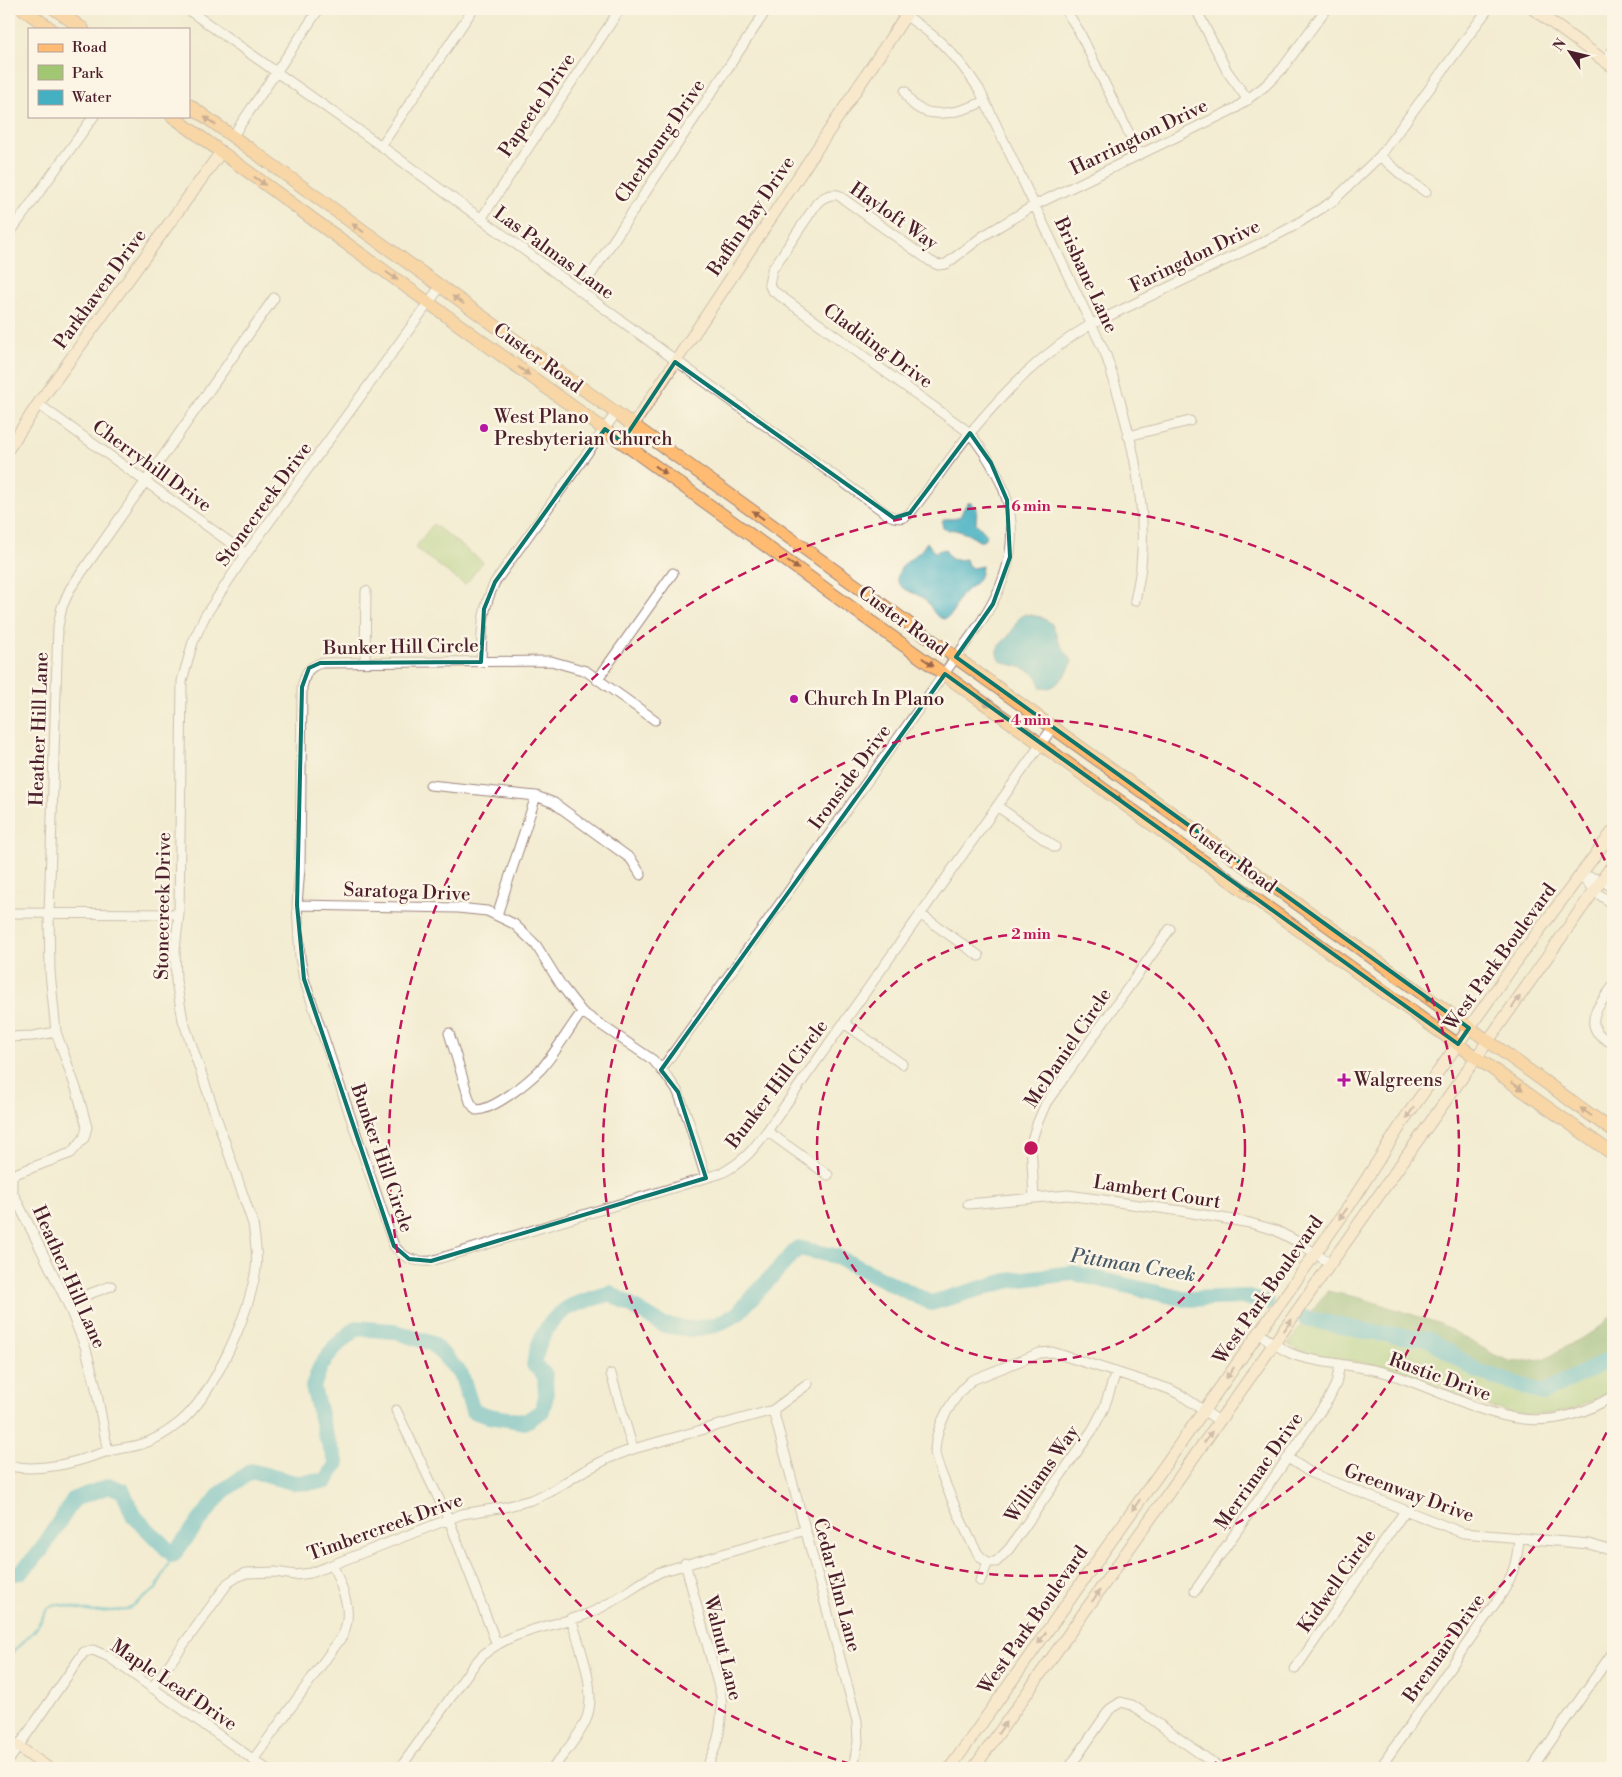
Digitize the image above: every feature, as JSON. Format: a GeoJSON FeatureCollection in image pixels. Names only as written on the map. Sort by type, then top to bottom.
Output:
{"type":"FeatureCollection","features":[{"type":"Feature","properties":{"kind":"main road"},"geometry":{"type":"LineString","coordinates":[[23,9],[50,28]]}},
{"type":"Feature","properties":{"kind":"main road"},"geometry":{"type":"LineString","coordinates":[[55,9],[82,28]]}},
{"type":"Feature","properties":{"kind":"main road"},"geometry":{"type":"LineString","coordinates":[[1534,9],[1609,64]]}},
{"type":"Feature","properties":{"kind":"main road","name":"Baffin Bay Drive"},"geometry":{"type":"LineString","coordinates":[[622,442],[904,11]]}},
{"type":"Feature","properties":{"kind":"main road","name":"Custer Road"},"geometry":{"type":"LineString","coordinates":[[190,106],[1613,1131]]}},
{"type":"Feature","properties":{"kind":"main road","name":"Custer Road"},"geometry":{"type":"LineString","coordinates":[[175,118],[605,430],[1613,1154]]}},
{"type":"Feature","properties":{"kind":"main road"},"geometry":{"type":"LineString","coordinates":[[221,152],[232,137]]}},
{"type":"Feature","properties":{"kind":"main road","name":"Parkhaven Drive"},"geometry":{"type":"LineString","coordinates":[[9,448],[38,404],[221,152]]}},
{"type":"Feature","properties":{"kind":"main road","name":"West Park Boulevard"},"geometry":{"type":"LineString","coordinates":[[950,1768],[1315,1253],[1406,1117],[1535,936],[1613,831]]}},
{"type":"Feature","properties":{"kind":"main road","name":"West Park Boulevard"},"geometry":{"type":"LineString","coordinates":[[974,1768],[1613,864]]}},
{"type":"Feature","properties":{"kind":"main road"},"geometry":{"type":"LineString","coordinates":[[1370,1173],[1387,1185]]}},
{"type":"Feature","properties":{"kind":"main road"},"geometry":{"type":"LineString","coordinates":[[13,1743],[48,1768]]}},
{"type":"Feature","properties":{"kind":"street","name":"Las Palmas Lane"},"geometry":{"type":"LineString","coordinates":[[187,9],[382,146],[675,362],[887,514],[894,518],[903,518]]}},
{"type":"Feature","properties":{"kind":"street"},"geometry":{"type":"LineString","coordinates":[[232,137],[319,9]]}},
{"type":"Feature","properties":{"kind":"street"},"geometry":{"type":"LineString","coordinates":[[382,146],[472,9]]}},
{"type":"Feature","properties":{"kind":"street","name":"Papeete Drive"},"geometry":{"type":"LineString","coordinates":[[481,219],[620,9]]}},
{"type":"Feature","properties":{"kind":"street","name":"Cherbourg Drive"},"geometry":{"type":"LineString","coordinates":[[580,291],[767,9]]}},
{"type":"Feature","properties":{"kind":"street"},"geometry":{"type":"LineString","coordinates":[[1065,9],[1078,31],[1139,154]]}},
{"type":"Feature","properties":{"kind":"street"},"geometry":{"type":"LineString","coordinates":[[1196,9],[1226,70],[1248,100]]}},
{"type":"Feature","properties":{"kind":"street","name":"Harrington Drive"},"geometry":{"type":"LineString","coordinates":[[942,265],[950,262],[983,236],[1035,205],[1208,122],[1248,100],[1282,69],[1326,9]]}},
{"type":"Feature","properties":{"kind":"street","name":"Faringdon Drive"},"geometry":{"type":"LineString","coordinates":[[903,518],[910,513],[970,434],[1035,364],[1069,337],[1292,227],[1333,201],[1380,156],[1488,9]]}},
{"type":"Feature","properties":{"kind":"street","name":"Brisbane Lane"},"geometry":{"type":"LineString","coordinates":[[904,11],[928,30],[958,59],[979,89],[1092,324],[1108,362],[1138,476],[1142,505],[1141,568],[1135,601]]}},
{"type":"Feature","properties":{"kind":"street"},"geometry":{"type":"LineString","coordinates":[[1609,64],[1613,50]]}},
{"type":"Feature","properties":{"kind":"street"},"geometry":{"type":"LineString","coordinates":[[904,91],[915,107],[922,111],[939,114],[957,112],[985,101]]}},
{"type":"Feature","properties":{"kind":"street"},"geometry":{"type":"LineString","coordinates":[[9,234],[93,118]]}},
{"type":"Feature","properties":{"kind":"street"},"geometry":{"type":"LineString","coordinates":[[1380,156],[1403,176],[1426,192]]}},
{"type":"Feature","properties":{"kind":"street","name":"Hayloft Way"},"geometry":{"type":"LineString","coordinates":[[769,284],[772,270],[817,203],[828,195],[838,195],[930,261],[942,265]]}},
{"type":"Feature","properties":{"kind":"street","name":"Cladding Drive"},"geometry":{"type":"LineString","coordinates":[[769,284],[772,290],[970,434]]}},
{"type":"Feature","properties":{"kind":"street","name":"Stonecreek Drive"},"geometry":{"type":"LineString","coordinates":[[9,1466],[17,1468],[58,1466],[83,1461],[108,1452],[143,1444],[179,1423],[195,1407],[213,1380],[230,1348],[244,1313],[256,1269],[254,1224],[183,1020],[176,981],[175,949],[179,914],[182,681],[193,642],[205,616],[246,554],[440,287]]}},
{"type":"Feature","properties":{"kind":"street","name":"Heather Hill Lane"},"geometry":{"type":"LineString","coordinates":[[108,1452],[95,1383],[85,1346],[66,1302],[12,1191],[10,1174],[71,1153],[84,1138],[88,1127],[56,1032],[51,980],[49,914],[58,626],[62,606],[70,590],[274,298]]}},
{"type":"Feature","properties":{"kind":"street","name":"Cherryhill Drive"},"geometry":{"type":"LineString","coordinates":[[38,404],[246,554]]}},
{"type":"Feature","properties":{"kind":"street"},"geometry":{"type":"LineString","coordinates":[[481,662],[482,620],[488,597],[495,582],[616,413]]}},
{"type":"Feature","properties":{"kind":"street"},"geometry":{"type":"LineString","coordinates":[[1128,436],[1190,421]]}},
{"type":"Feature","properties":{"kind":"street","name":"Ironside Drive"},"geometry":{"type":"LineString","coordinates":[[660,1070],[945,674],[993,604],[1006,571],[1011,548],[1011,520],[1007,500],[991,463],[970,434]]}},
{"type":"Feature","properties":{"kind":"street"},"geometry":{"type":"LineString","coordinates":[[597,680],[673,573]]}},
{"type":"Feature","properties":{"kind":"street"},"geometry":{"type":"LineString","coordinates":[[365,662],[366,591]]}},
{"type":"Feature","properties":{"kind":"street","name":"Bunker Hill Circle"},"geometry":{"type":"LineString","coordinates":[[655,720],[586,672],[551,661],[320,663],[309,668],[302,686],[300,868],[297,905],[300,958],[304,979],[394,1246],[409,1259],[416,1262],[431,1261],[722,1173],[737,1165],[750,1154],[767,1131],[1053,727]]}},
{"type":"Feature","properties":{"kind":"street"},"geometry":{"type":"LineString","coordinates":[[430,785],[536,796],[554,803],[632,858],[642,875]]}},
{"type":"Feature","properties":{"kind":"street"},"geometry":{"type":"LineString","coordinates":[[497,915],[536,796]]}},
{"type":"Feature","properties":{"kind":"street"},"geometry":{"type":"LineString","coordinates":[[997,806],[1055,847]]}},
{"type":"Feature","properties":{"kind":"street"},"geometry":{"type":"LineString","coordinates":[[1582,875],[1602,880],[1613,888]]}},
{"type":"Feature","properties":{"kind":"street"},"geometry":{"type":"LineString","coordinates":[[1582,875],[1594,890],[1613,904]]}},
{"type":"Feature","properties":{"kind":"street","name":"Saratoga Drive"},"geometry":{"type":"LineString","coordinates":[[297,905],[458,908],[487,911],[514,924],[536,944],[561,985],[582,1012],[653,1060],[666,1075],[678,1092],[706,1178]]}},
{"type":"Feature","properties":{"kind":"street"},"geometry":{"type":"LineString","coordinates":[[9,913],[179,914]]}},
{"type":"Feature","properties":{"kind":"street"},"geometry":{"type":"LineString","coordinates":[[920,914],[979,956]]}},
{"type":"Feature","properties":{"kind":"street","name":"McDaniel Circle"},"geometry":{"type":"LineString","coordinates":[[1034,1198],[1031,1143],[1036,1124],[1046,1103],[1170,929]]}},
{"type":"Feature","properties":{"kind":"street"},"geometry":{"type":"LineString","coordinates":[[1613,986],[1595,1012],[1594,1021],[1598,1034],[1613,1044]]}},
{"type":"Feature","properties":{"kind":"street"},"geometry":{"type":"LineString","coordinates":[[449,1033],[470,1102],[476,1110],[482,1110],[506,1098],[540,1069],[582,1012]]}},
{"type":"Feature","properties":{"kind":"street"},"geometry":{"type":"LineString","coordinates":[[844,1023],[902,1064]]}},
{"type":"Feature","properties":{"kind":"street"},"geometry":{"type":"LineString","coordinates":[[9,1037],[33,1036],[56,1032]]}},
{"type":"Feature","properties":{"kind":"street"},"geometry":{"type":"LineString","coordinates":[[767,1131],[828,1175]]}},
{"type":"Feature","properties":{"kind":"street","name":"Lambert Court"},"geometry":{"type":"LineString","coordinates":[[968,1204],[1068,1195],[1250,1223],[1275,1230],[1331,1264]]}},
{"type":"Feature","properties":{"kind":"street"},"geometry":{"type":"LineString","coordinates":[[66,1302],[111,1286]]}},
{"type":"Feature","properties":{"kind":"street","name":"Rustic Drive"},"geometry":{"type":"LineString","coordinates":[[1258,1333],[1291,1354],[1386,1373],[1484,1411],[1512,1418],[1535,1420],[1569,1417],[1594,1407],[1613,1396]]}},
{"type":"Feature","properties":{"kind":"street"},"geometry":{"type":"LineString","coordinates":[[980,1581],[988,1562],[978,1554],[938,1466],[934,1451],[941,1423],[963,1388],[972,1380],[1040,1353],[1052,1352],[1169,1389],[1219,1421]]}},
{"type":"Feature","properties":{"kind":"street","name":"Merrimac Drive"},"geometry":{"type":"LineString","coordinates":[[1196,1591],[1333,1392],[1340,1364]]}},
{"type":"Feature","properties":{"kind":"street","name":"Williams Way"},"geometry":{"type":"LineString","coordinates":[[988,1562],[996,1562],[1009,1549],[1093,1429],[1104,1408],[1116,1372]]}},
{"type":"Feature","properties":{"kind":"street"},"geometry":{"type":"LineString","coordinates":[[611,1374],[633,1449]]}},
{"type":"Feature","properties":{"kind":"street","name":"Timbercreek Drive"},"geometry":{"type":"LineString","coordinates":[[152,1688],[228,1583],[237,1576],[258,1572],[295,1575],[311,1573],[471,1512],[505,1507],[531,1500],[550,1492],[609,1458],[633,1449],[773,1410],[808,1384]]}},
{"type":"Feature","properties":{"kind":"street"},"geometry":{"type":"LineString","coordinates":[[396,1410],[448,1520],[497,1645]]}},
{"type":"Feature","properties":{"kind":"street","name":"Cedar Elm Lane"},"geometry":{"type":"LineString","coordinates":[[773,1410],[857,1721],[858,1742],[853,1768]]}},
{"type":"Feature","properties":{"kind":"street","name":"Greenway Drive"},"geometry":{"type":"LineString","coordinates":[[1288,1458],[1311,1473],[1463,1533],[1589,1544],[1613,1551]]}},
{"type":"Feature","properties":{"kind":"street","name":"Kidwell Circle"},"geometry":{"type":"LineString","coordinates":[[1295,1669],[1405,1511]]}},
{"type":"Feature","properties":{"kind":"street"},"geometry":{"type":"LineString","coordinates":[[400,1768],[469,1672],[483,1655],[497,1645],[511,1637],[585,1615],[609,1604],[660,1572],[806,1530]]}},
{"type":"Feature","properties":{"kind":"street","name":"Brennan Drive"},"geometry":{"type":"LineString","coordinates":[[1380,1768],[1503,1592],[1511,1578],[1516,1562],[1519,1539]]}},
{"type":"Feature","properties":{"kind":"street","name":"Walnut Lane"},"geometry":{"type":"LineString","coordinates":[[685,1564],[721,1695],[723,1716],[719,1737],[706,1768]]}},
{"type":"Feature","properties":{"kind":"street"},"geometry":{"type":"LineString","coordinates":[[253,1760],[343,1635],[348,1624],[347,1605],[333,1565]]}},
{"type":"Feature","properties":{"kind":"street"},"geometry":{"type":"LineString","coordinates":[[553,1768],[581,1730],[591,1704],[586,1671],[571,1618]]}},
{"type":"Feature","properties":{"kind":"street","name":"Maple Leaf Drive"},"geometry":{"type":"LineString","coordinates":[[13,1743],[87,1650],[93,1650],[109,1657],[265,1768]]}},
{"type":"Feature","properties":{"kind":"street"},"geometry":{"type":"LineString","coordinates":[[1532,1768],[1613,1652]]}},
{"type":"Feature","properties":{"kind":"street"},"geometry":{"type":"LineString","coordinates":[[1069,1768],[1110,1709],[1115,1704],[1121,1702],[1132,1705],[1220,1768]]}},
{"type":"Feature","properties":{"kind":"street"},"geometry":{"type":"LineString","coordinates":[[9,1760],[13,1743]]}},
{"type":"Feature","properties":{"kind":"highlighted area"},"geometry":{"type":"Polygon","coordinates":[[[675,362],[894,518],[910,513],[970,433],[991,463],[1007,500],[1010,557],[993,604],[956,657],[1469,1028],[1458,1044],[945,674],[661,1070],[678,1092],[706,1178],[431,1261],[409,1259],[394,1246],[304,979],[297,905],[302,687],[309,668],[320,663],[481,662],[484,609],[495,582],[605,429],[622,442],[675,362]]]}},
{"type":"Feature","properties":{"kind":"green space"},"geometry":{"type":"Polygon","coordinates":[[[433,524],[483,562],[465,585],[415,548],[433,524]]]}},
{"type":"Feature","properties":{"kind":"green space"},"geometry":{"type":"Polygon","coordinates":[[[1327,1291],[1361,1298],[1441,1324],[1511,1362],[1543,1359],[1595,1331],[1613,1314],[1613,1360],[1543,1394],[1469,1370],[1430,1346],[1370,1339],[1305,1319],[1327,1291]]]}},
{"type":"Feature","properties":{"kind":"green space"},"geometry":{"type":"Polygon","coordinates":[[[1305,1319],[1370,1339],[1430,1346],[1469,1370],[1543,1394],[1613,1360],[1613,1389],[1581,1406],[1552,1413],[1525,1414],[1499,1410],[1388,1368],[1299,1351],[1288,1344],[1305,1319]]]}},
{"type":"Feature","properties":{"kind":"water"},"geometry":{"type":"Polygon","coordinates":[[[968,503],[972,503],[977,508],[976,523],[987,535],[983,541],[979,541],[962,532],[943,528],[942,523],[944,519],[959,517],[968,503]]]}},
{"type":"Feature","properties":{"kind":"water"},"geometry":{"type":"Polygon","coordinates":[[[927,542],[934,552],[945,549],[949,557],[954,560],[966,559],[968,565],[972,568],[982,566],[980,577],[960,597],[953,613],[944,619],[935,614],[928,603],[921,597],[902,587],[897,579],[902,566],[920,551],[927,542]]]}},
{"type":"Feature","properties":{"kind":"water"},"geometry":{"type":"Polygon","coordinates":[[[1025,614],[1041,617],[1052,624],[1059,642],[1072,661],[1068,671],[1060,681],[1050,688],[1040,687],[1038,678],[1032,672],[1002,661],[998,657],[997,650],[999,646],[1025,614]]]}},
{"type":"Feature","properties":{"kind":"waterway","name":"Pittman Creek"},"geometry":{"type":"LineString","coordinates":[[9,1574],[21,1572],[40,1552],[74,1499],[110,1486],[123,1491],[133,1515],[173,1555],[222,1492],[251,1471],[295,1483],[326,1481],[337,1463],[325,1434],[313,1387],[320,1367],[335,1347],[356,1328],[394,1331],[433,1344],[461,1374],[473,1411],[489,1416],[525,1422],[542,1411],[546,1396],[545,1375],[534,1365],[540,1341],[553,1320],[566,1309],[610,1293],[663,1325],[692,1329],[716,1325],[737,1314],[798,1248],[835,1256],[931,1303],[1006,1281],[1073,1273],[1184,1299],[1245,1297],[1267,1303]]}},
{"type":"Feature","properties":{"kind":"waterway","name":"Pittman Creek"},"geometry":{"type":"LineString","coordinates":[[1305,1318],[1368,1332],[1429,1339],[1477,1371],[1543,1393],[1613,1358]]}},
{"type":"Feature","properties":{"kind":"waterway"},"geometry":{"type":"LineString","coordinates":[[9,1656],[35,1630],[48,1608],[56,1604],[93,1612],[127,1610],[156,1589],[173,1555]]}},
{"type":"Feature","properties":{"kind":"place","name":"West Plano Presbyterian Church"},"geometry":{"type":"Point","coordinates":[484,428]}},
{"type":"Feature","properties":{"kind":"place","name":"Church In Plano"},"geometry":{"type":"Point","coordinates":[794,699]}},
{"type":"Feature","properties":{"kind":"place","name":"Walgreens"},"geometry":{"type":"Point","coordinates":[1344,1080]}}]}
